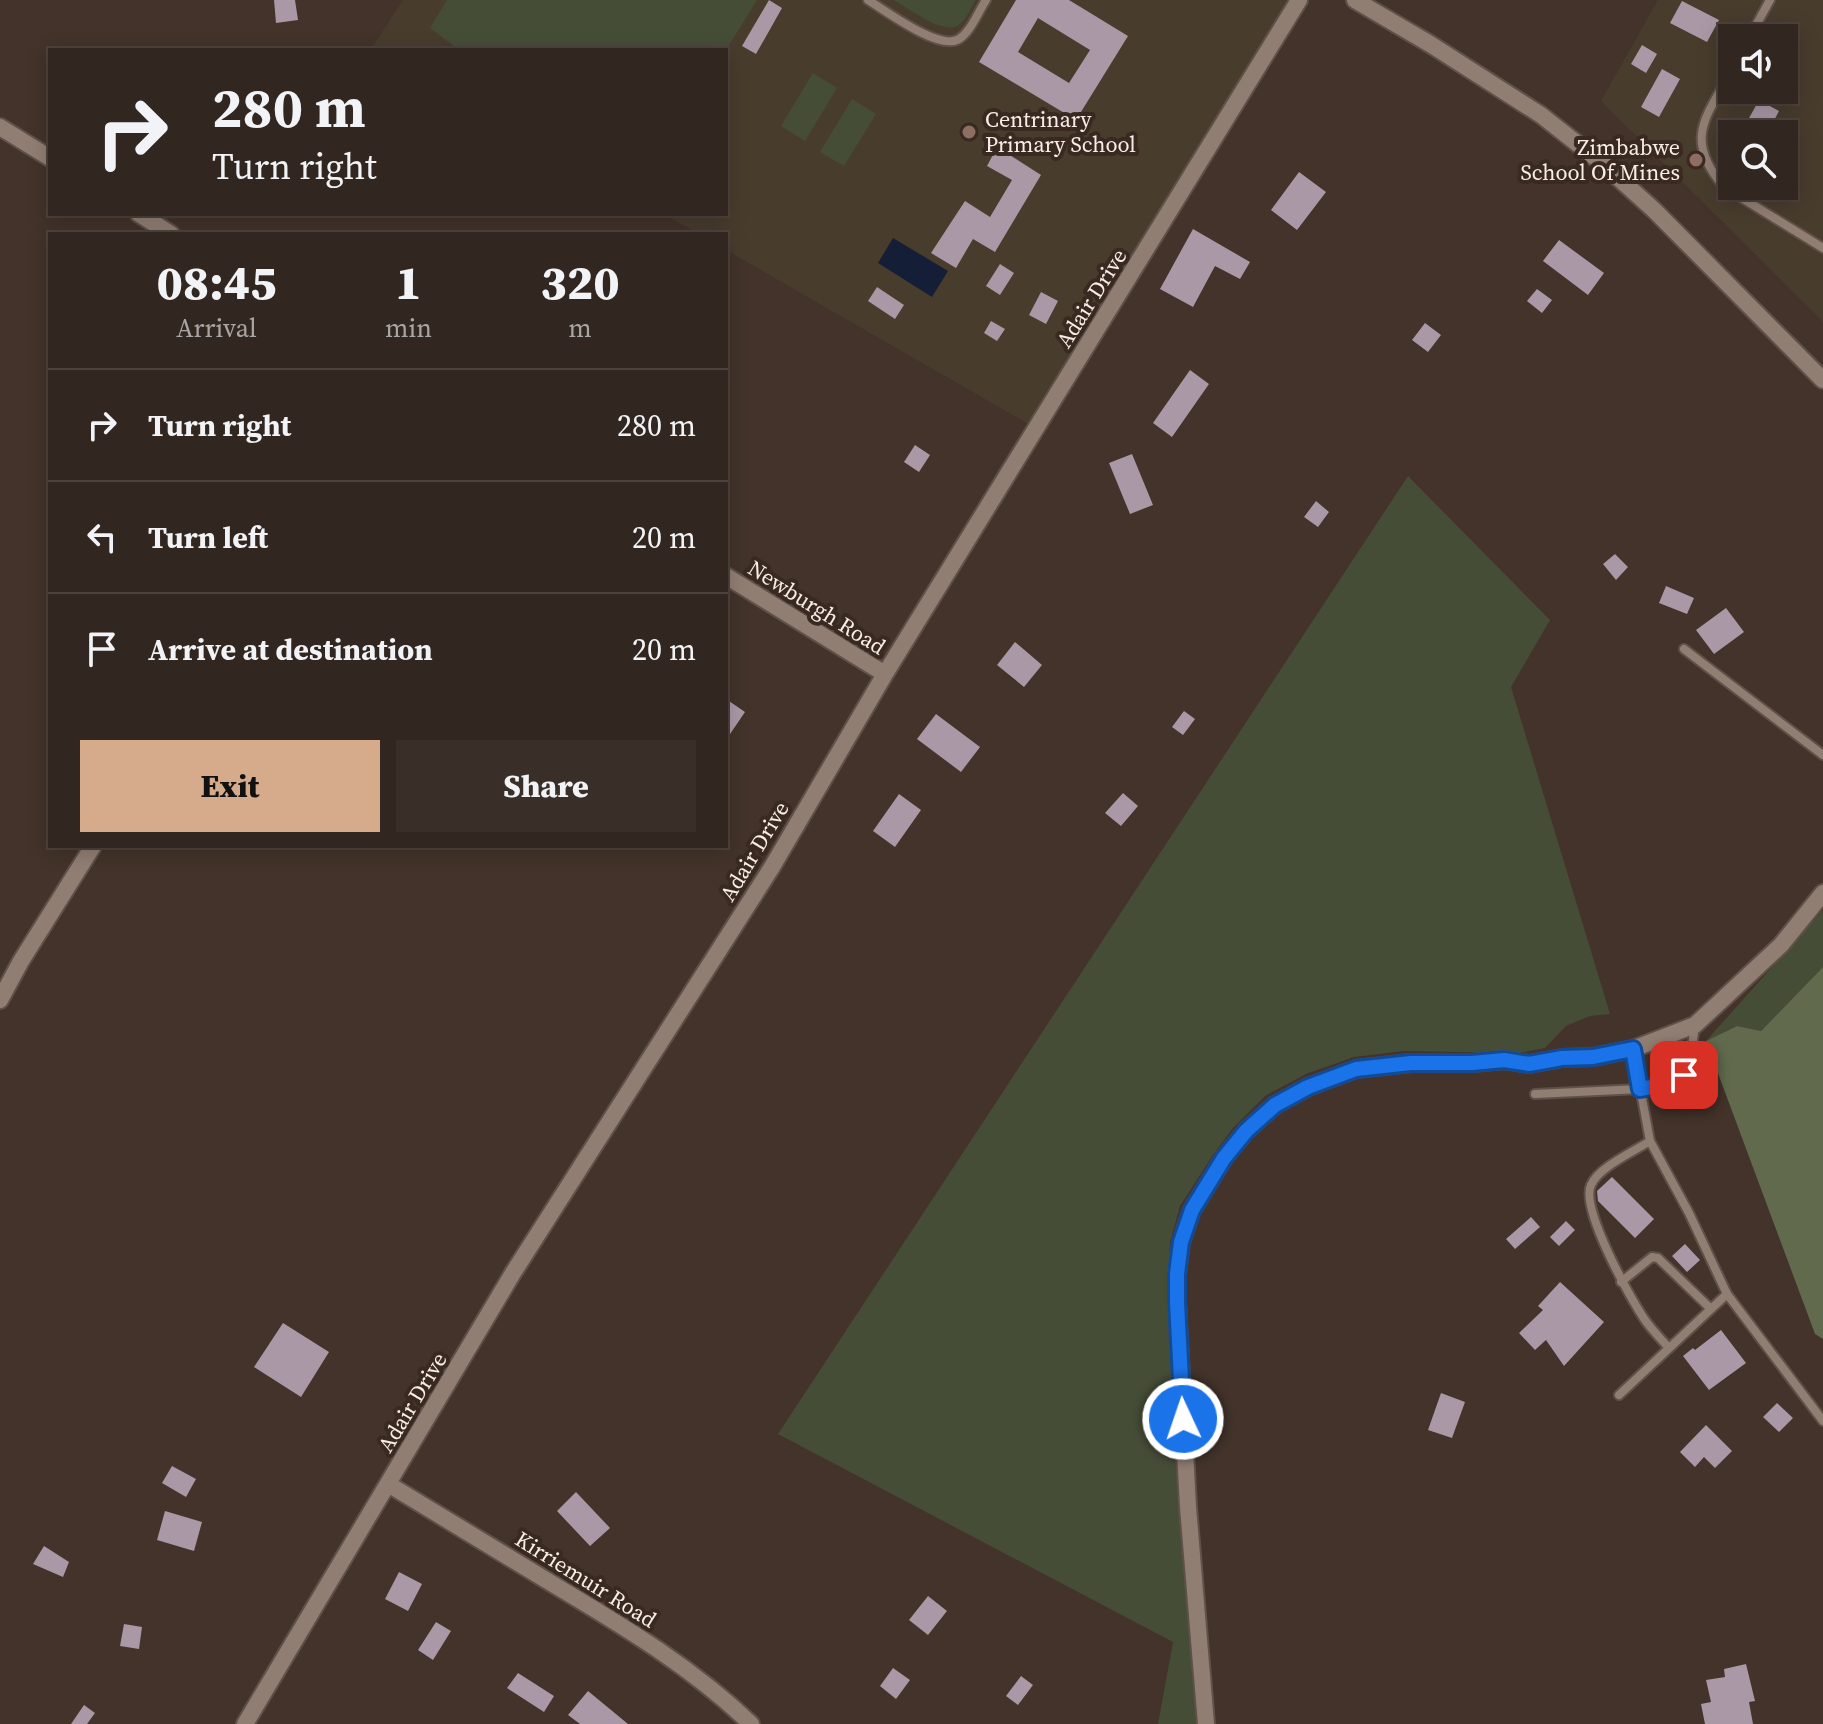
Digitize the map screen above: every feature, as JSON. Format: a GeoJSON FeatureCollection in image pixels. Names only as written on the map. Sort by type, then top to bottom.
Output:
{"type":"FeatureCollection","features":[{"type":"Feature","properties":{"kind":"street","name":"Adair Drive"},"geometry":{"type":"LineString","coordinates":[[245,1724],[513,1273],[772,867],[885,674],[1299,0]]}},
{"type":"Feature","properties":{"kind":"street"},"geometry":{"type":"LineString","coordinates":[[1355,0],[1541,115],[1603,164],[1654,210],[1823,380]]}},
{"type":"Feature","properties":{"kind":"street"},"geometry":{"type":"LineString","coordinates":[[0,127],[48,157]]}},
{"type":"Feature","properties":{"kind":"street"},"geometry":{"type":"LineString","coordinates":[[142,216],[168,232]]}},
{"type":"Feature","properties":{"kind":"street","name":"Newburgh Road"},"geometry":{"type":"LineString","coordinates":[[728,577],[885,674]]}},
{"type":"Feature","properties":{"kind":"street"},"geometry":{"type":"LineString","coordinates":[[0,1000],[92,848]]}},
{"type":"Feature","properties":{"kind":"street"},"geometry":{"type":"LineString","coordinates":[[1206,1724],[1188,1507],[1177,1274],[1181,1242],[1192,1210],[1224,1158],[1246,1131],[1275,1105],[1308,1087],[1356,1069],[1411,1063],[1504,1060],[1529,1064],[1593,1057],[1633,1049],[1695,1025],[1781,945],[1823,893]]}},
{"type":"Feature","properties":{"kind":"street","name":"Kirriemuir Road"},"geometry":{"type":"LineString","coordinates":[[388,1484],[601,1613],[685,1668],[751,1724]]}},
{"type":"Feature","properties":{"kind":"lane"},"geometry":{"type":"LineString","coordinates":[[868,0],[928,36],[947,42],[964,35],[986,0]]}},
{"type":"Feature","properties":{"kind":"lane"},"geometry":{"type":"LineString","coordinates":[[1757,24],[1770,0]]}},
{"type":"Feature","properties":{"kind":"lane"},"geometry":{"type":"LineString","coordinates":[[1718,96],[1700,133],[1701,147],[1713,175],[1724,187],[1823,248]]}},
{"type":"Feature","properties":{"kind":"lane"},"geometry":{"type":"LineString","coordinates":[[1684,649],[1823,755]]}},
{"type":"Feature","properties":{"kind":"lane"},"geometry":{"type":"LineString","coordinates":[[1535,1094],[1640,1089],[1676,1083],[1689,1068],[1695,1025]]}},
{"type":"Feature","properties":{"kind":"lane"},"geometry":{"type":"LineString","coordinates":[[1633,1049],[1650,1141],[1689,1213],[1727,1294],[1823,1421]]}},
{"type":"Feature","properties":{"kind":"lane"},"geometry":{"type":"LineString","coordinates":[[1650,1141],[1601,1172],[1591,1182],[1588,1194],[1596,1224],[1621,1282],[1647,1322],[1669,1348]]}},
{"type":"Feature","properties":{"kind":"lane"},"geometry":{"type":"LineString","coordinates":[[1621,1282],[1652,1257],[1658,1258],[1711,1309]]}},
{"type":"Feature","properties":{"kind":"lane"},"geometry":{"type":"LineString","coordinates":[[1619,1395],[1727,1294]]}},
{"type":"Feature","properties":{"kind":"shaded area","name":"Centrinary Primary School"},"geometry":{"type":"Polygon","coordinates":[[[403,0],[1290,0],[1030,425],[728,251],[728,232],[696,232],[668,216],[728,216],[728,48],[373,46],[403,0]]]}},
{"type":"Feature","properties":{"kind":"shaded area","name":"Zimbabwe School Of Mines"},"geometry":{"type":"Polygon","coordinates":[[[1658,0],[1823,0],[1823,322],[1601,101],[1658,0]]]}},
{"type":"Feature","properties":{"kind":"green space"},"geometry":{"type":"Polygon","coordinates":[[[447,0],[757,0],[727,48],[456,48],[430,28],[447,0]]]}},
{"type":"Feature","properties":{"kind":"green space"},"geometry":{"type":"Polygon","coordinates":[[[894,0],[976,0],[963,21],[951,28],[934,23],[894,0]]]}},
{"type":"Feature","properties":{"kind":"green space"},"geometry":{"type":"Polygon","coordinates":[[[813,73],[837,88],[805,141],[781,126],[813,73]]]}},
{"type":"Feature","properties":{"kind":"green space"},"geometry":{"type":"Polygon","coordinates":[[[852,99],[876,114],[844,166],[820,152],[852,99]]]}},
{"type":"Feature","properties":{"kind":"green space"},"geometry":{"type":"Polygon","coordinates":[[[1408,476],[1550,620],[1511,687],[1610,1014],[1590,1016],[1566,1026],[1545,1048],[1519,1053],[1403,1051],[1354,1057],[1306,1074],[1265,1096],[1233,1128],[1180,1206],[1170,1242],[1168,1277],[1203,1724],[1158,1724],[1173,1642],[778,1434],[1408,476]]]}},
{"type":"Feature","properties":{"kind":"green space"},"geometry":{"type":"Polygon","coordinates":[[[1823,910],[1823,967],[1761,1031],[1737,1026],[1706,1041],[1823,910]]]}},
{"type":"Feature","properties":{"kind":"green space"},"geometry":{"type":"Polygon","coordinates":[[[1823,967],[1823,1339],[1815,1334],[1706,1041],[1737,1026],[1761,1031],[1823,967]]]}},
{"type":"Feature","properties":{"kind":"water"},"geometry":{"type":"Polygon","coordinates":[[[893,238],[948,271],[932,297],[878,263],[893,238]]]}},
{"type":"Feature","properties":{"kind":"building"},"geometry":{"type":"Polygon","coordinates":[[[274,0],[295,0],[298,20],[276,23],[274,0]]]}},
{"type":"Feature","properties":{"kind":"building"},"geometry":{"type":"Polygon","coordinates":[[[769,0],[782,8],[756,54],[742,46],[769,0]]]}},
{"type":"Feature","properties":{"kind":"building"},"geometry":{"type":"Polygon","coordinates":[[[1016,0],[1069,0],[1128,36],[1076,120],[979,62],[1016,0]],[[1038,18],[1018,52],[1069,83],[1090,50],[1038,18]]]}},
{"type":"Feature","properties":{"kind":"building"},"geometry":{"type":"Polygon","coordinates":[[[1682,1],[1719,20],[1707,42],[1670,23],[1682,1]]]}},
{"type":"Feature","properties":{"kind":"building"},"geometry":{"type":"Polygon","coordinates":[[[1642,45],[1657,54],[1646,73],[1631,64],[1642,45]]]}},
{"type":"Feature","properties":{"kind":"building"},"geometry":{"type":"Polygon","coordinates":[[[1662,69],[1680,79],[1659,117],[1641,107],[1662,69]]]}},
{"type":"Feature","properties":{"kind":"building"},"geometry":{"type":"Polygon","coordinates":[[[1757,104],[1766,104],[1779,111],[1774,120],[1748,120],[1757,104]]]}},
{"type":"Feature","properties":{"kind":"building"},"geometry":{"type":"Polygon","coordinates":[[[997,147],[1041,175],[995,252],[973,239],[956,268],[931,253],[965,201],[990,217],[1012,180],[987,166],[997,147]]]}},
{"type":"Feature","properties":{"kind":"building"},"geometry":{"type":"Polygon","coordinates":[[[1299,172],[1326,192],[1297,230],[1271,210],[1299,172]]]}},
{"type":"Feature","properties":{"kind":"building"},"geometry":{"type":"Polygon","coordinates":[[[1193,229],[1250,262],[1240,279],[1215,266],[1193,307],[1160,289],[1193,229]]]}},
{"type":"Feature","properties":{"kind":"building"},"geometry":{"type":"Polygon","coordinates":[[[1559,240],[1604,273],[1588,295],[1543,261],[1559,240]]]}},
{"type":"Feature","properties":{"kind":"building"},"geometry":{"type":"Polygon","coordinates":[[[1000,264],[1014,273],[1000,295],[986,286],[1000,264]]]}},
{"type":"Feature","properties":{"kind":"building"},"geometry":{"type":"Polygon","coordinates":[[[877,287],[904,305],[895,319],[868,301],[877,287]]]}},
{"type":"Feature","properties":{"kind":"building"},"geometry":{"type":"Polygon","coordinates":[[[1537,289],[1552,300],[1542,313],[1527,301],[1537,289]]]}},
{"type":"Feature","properties":{"kind":"building"},"geometry":{"type":"Polygon","coordinates":[[[1041,292],[1058,301],[1046,324],[1029,315],[1041,292]]]}},
{"type":"Feature","properties":{"kind":"building"},"geometry":{"type":"Polygon","coordinates":[[[991,321],[1005,329],[997,341],[984,333],[991,321]]]}},
{"type":"Feature","properties":{"kind":"building"},"geometry":{"type":"Polygon","coordinates":[[[1425,323],[1441,335],[1428,352],[1412,340],[1425,323]]]}},
{"type":"Feature","properties":{"kind":"building"},"geometry":{"type":"Polygon","coordinates":[[[1190,370],[1209,384],[1172,437],[1153,423],[1190,370]]]}},
{"type":"Feature","properties":{"kind":"building"},"geometry":{"type":"Polygon","coordinates":[[[915,445],[930,455],[919,472],[904,462],[915,445]]]}},
{"type":"Feature","properties":{"kind":"building"},"geometry":{"type":"Polygon","coordinates":[[[1132,454],[1153,505],[1130,514],[1109,463],[1132,454]]]}},
{"type":"Feature","properties":{"kind":"building"},"geometry":{"type":"Polygon","coordinates":[[[1316,501],[1329,512],[1318,527],[1304,517],[1316,501]]]}},
{"type":"Feature","properties":{"kind":"building"},"geometry":{"type":"Polygon","coordinates":[[[1615,554],[1628,567],[1616,580],[1603,564],[1615,554]]]}},
{"type":"Feature","properties":{"kind":"building"},"geometry":{"type":"Polygon","coordinates":[[[1666,586],[1694,598],[1687,614],[1659,603],[1666,586]]]}},
{"type":"Feature","properties":{"kind":"building"},"geometry":{"type":"Polygon","coordinates":[[[1726,608],[1744,632],[1714,654],[1696,630],[1726,608]]]}},
{"type":"Feature","properties":{"kind":"building"},"geometry":{"type":"Polygon","coordinates":[[[1015,642],[1042,665],[1024,687],[997,665],[1015,642]]]}},
{"type":"Feature","properties":{"kind":"building"},"geometry":{"type":"Polygon","coordinates":[[[728,700],[745,712],[728,737],[728,700]]]}},
{"type":"Feature","properties":{"kind":"building"},"geometry":{"type":"Polygon","coordinates":[[[1184,711],[1195,719],[1183,735],[1172,727],[1184,711]]]}},
{"type":"Feature","properties":{"kind":"building"},"geometry":{"type":"Polygon","coordinates":[[[936,714],[980,747],[961,772],[917,739],[936,714]]]}},
{"type":"Feature","properties":{"kind":"building"},"geometry":{"type":"Polygon","coordinates":[[[1123,793],[1138,806],[1121,826],[1105,813],[1123,793]]]}},
{"type":"Feature","properties":{"kind":"building"},"geometry":{"type":"Polygon","coordinates":[[[899,794],[921,810],[895,847],[873,831],[899,794]]]}},
{"type":"Feature","properties":{"kind":"building"},"geometry":{"type":"Polygon","coordinates":[[[1612,1177],[1654,1219],[1635,1238],[1598,1201],[1597,1191],[1612,1177]]]}},
{"type":"Feature","properties":{"kind":"building"},"geometry":{"type":"Polygon","coordinates":[[[1531,1217],[1540,1227],[1515,1249],[1506,1239],[1531,1217]]]}},
{"type":"Feature","properties":{"kind":"building"},"geometry":{"type":"Polygon","coordinates":[[[1566,1221],[1575,1230],[1559,1246],[1550,1237],[1566,1221]]]}},
{"type":"Feature","properties":{"kind":"building"},"geometry":{"type":"Polygon","coordinates":[[[1685,1244],[1700,1260],[1687,1272],[1672,1256],[1685,1244]]]}},
{"type":"Feature","properties":{"kind":"building"},"geometry":{"type":"Polygon","coordinates":[[[1560,1282],[1604,1322],[1564,1366],[1546,1340],[1535,1350],[1519,1333],[1543,1310],[1538,1306],[1560,1282]]]}},
{"type":"Feature","properties":{"kind":"building"},"geometry":{"type":"Polygon","coordinates":[[[283,1323],[329,1352],[301,1397],[254,1367],[283,1323]]]}},
{"type":"Feature","properties":{"kind":"building"},"geometry":{"type":"Polygon","coordinates":[[[1721,1330],[1746,1363],[1709,1390],[1683,1356],[1721,1330]]]}},
{"type":"Feature","properties":{"kind":"building"},"geometry":{"type":"Polygon","coordinates":[[[1441,1393],[1465,1402],[1452,1438],[1428,1430],[1441,1393]]]}},
{"type":"Feature","properties":{"kind":"building"},"geometry":{"type":"Polygon","coordinates":[[[1777,1403],[1793,1418],[1779,1432],[1763,1417],[1777,1403]]]}},
{"type":"Feature","properties":{"kind":"building"},"geometry":{"type":"Polygon","coordinates":[[[1706,1425],[1732,1451],[1715,1468],[1704,1457],[1695,1467],[1680,1452],[1706,1425]]]}},
{"type":"Feature","properties":{"kind":"building"},"geometry":{"type":"Polygon","coordinates":[[[172,1466],[196,1479],[186,1497],[162,1483],[172,1466]]]}},
{"type":"Feature","properties":{"kind":"building"},"geometry":{"type":"Polygon","coordinates":[[[576,1492],[610,1528],[590,1546],[557,1511],[576,1492]]]}},
{"type":"Feature","properties":{"kind":"building"},"geometry":{"type":"Polygon","coordinates":[[[165,1511],[202,1522],[194,1551],[157,1540],[165,1511]]]}},
{"type":"Feature","properties":{"kind":"building"},"geometry":{"type":"Polygon","coordinates":[[[44,1546],[69,1562],[63,1577],[33,1564],[44,1546]]]}},
{"type":"Feature","properties":{"kind":"building"},"geometry":{"type":"Polygon","coordinates":[[[399,1572],[422,1584],[408,1611],[385,1599],[399,1572]]]}},
{"type":"Feature","properties":{"kind":"building"},"geometry":{"type":"Polygon","coordinates":[[[928,1596],[947,1611],[928,1635],[909,1620],[928,1596]]]}},
{"type":"Feature","properties":{"kind":"building"},"geometry":{"type":"Polygon","coordinates":[[[436,1622],[451,1631],[433,1660],[418,1650],[436,1622]]]}},
{"type":"Feature","properties":{"kind":"building"},"geometry":{"type":"Polygon","coordinates":[[[124,1624],[142,1627],[139,1649],[120,1646],[124,1624]]]}},
{"type":"Feature","properties":{"kind":"building"},"geometry":{"type":"Polygon","coordinates":[[[1746,1664],[1755,1701],[1749,1702],[1753,1724],[1705,1724],[1701,1704],[1711,1702],[1706,1680],[1725,1677],[1724,1669],[1746,1664]]]}},
{"type":"Feature","properties":{"kind":"building"},"geometry":{"type":"Polygon","coordinates":[[[893,1668],[910,1680],[896,1699],[880,1686],[893,1668]]]}},
{"type":"Feature","properties":{"kind":"building"},"geometry":{"type":"Polygon","coordinates":[[[518,1673],[554,1696],[544,1712],[507,1688],[518,1673]]]}},
{"type":"Feature","properties":{"kind":"building"},"geometry":{"type":"Polygon","coordinates":[[[1021,1676],[1033,1685],[1018,1705],[1006,1696],[1021,1676]]]}},
{"type":"Feature","properties":{"kind":"building"},"geometry":{"type":"Polygon","coordinates":[[[588,1691],[628,1724],[580,1724],[568,1715],[588,1691]]]}},
{"type":"Feature","properties":{"kind":"building"},"geometry":{"type":"Polygon","coordinates":[[[84,1705],[95,1713],[87,1724],[71,1724],[84,1705]]]}},
{"type":"Feature","properties":{"kind":"place","name":"Centrinary Primary School"},"geometry":{"type":"Point","coordinates":[969,132]}},
{"type":"Feature","properties":{"kind":"place","name":"Zimbabwe School Of Mines"},"geometry":{"type":"Point","coordinates":[1696,160]}},
{"type":"Feature","properties":{"kind":"route"},"geometry":{"type":"LineString","coordinates":[[1183,1419],[1177,1302],[1181,1242],[1192,1210],[1224,1158],[1246,1131],[1275,1105],[1308,1087],[1356,1069],[1411,1063],[1504,1060],[1529,1064],[1633,1049],[1640,1089],[1676,1083],[1684,1075]]}}]}
